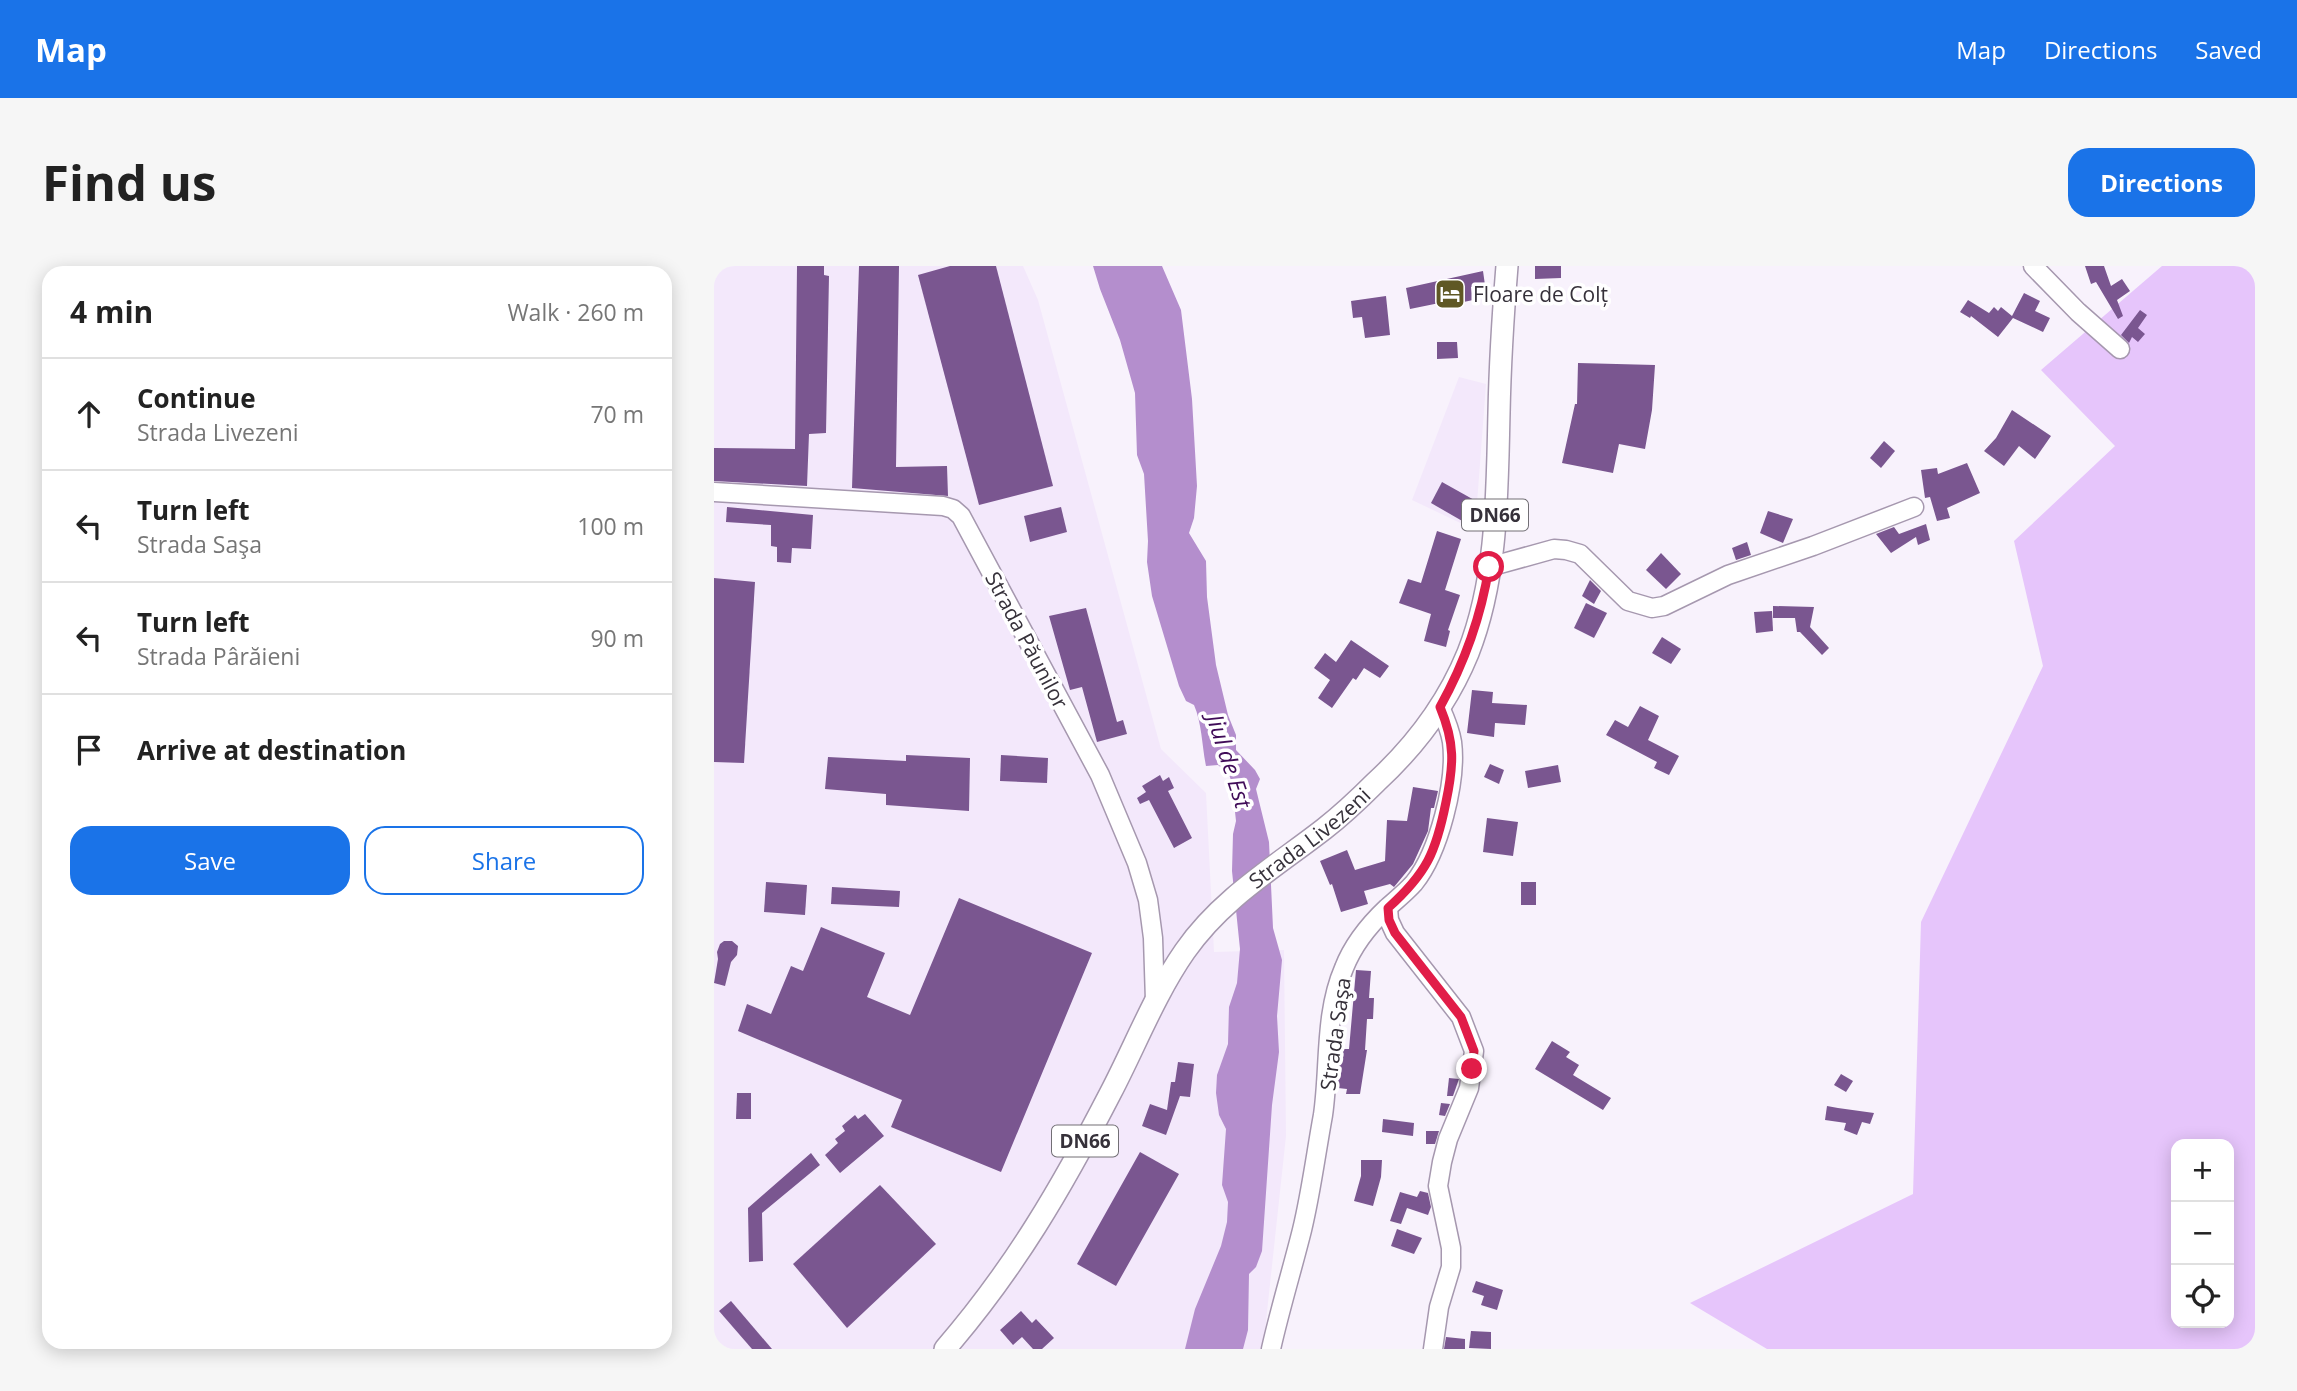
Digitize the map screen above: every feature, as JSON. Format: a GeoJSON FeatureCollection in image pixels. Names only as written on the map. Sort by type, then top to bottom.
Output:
{"type":"FeatureCollection","features":[{"type":"Feature","properties":{"kind":"main road","name":"Strada Livezeni"},"geometry":{"type":"LineString","coordinates":[[945,1349],[990,1294],[1048,1210],[1183,953],[1219,911],[1324,829],[1398,761],[1440,707],[1468,651],[1480,615],[1489,567],[1497,489],[1507,266]]}},
{"type":"Feature","properties":{"kind":"street"},"geometry":{"type":"LineString","coordinates":[[2033,266],[2078,312],[2120,349]]}},
{"type":"Feature","properties":{"kind":"street","name":"Strada Păunilor"},"geometry":{"type":"LineString","coordinates":[[714,492],[943,506],[953,509],[961,516],[1100,775],[1137,863],[1148,900],[1153,937],[1155,1003]]}},
{"type":"Feature","properties":{"kind":"street"},"geometry":{"type":"LineString","coordinates":[[1489,567],[1554,549],[1566,550],[1580,554],[1628,601],[1652,608],[1664,606],[1728,575],[1914,507]]}},
{"type":"Feature","properties":{"kind":"street","name":"Strada Saşa"},"geometry":{"type":"LineString","coordinates":[[1271,1349],[1302,1229],[1326,1095],[1329,1041],[1336,994],[1343,970],[1367,929],[1415,882],[1440,834],[1453,757],[1452,740],[1440,707]]}},
{"type":"Feature","properties":{"kind":"street"},"geometry":{"type":"LineString","coordinates":[[1388,908],[1389,920],[1395,933],[1461,1017],[1474,1051],[1469,1088],[1441,1162],[1438,1186],[1451,1248],[1451,1267],[1439,1307],[1433,1349]]}},
{"type":"Feature","properties":{"kind":"shaded area"},"geometry":{"type":"Polygon","coordinates":[[[714,266],[1023,266],[1038,300],[1161,749],[1206,793],[1214,952],[1284,950],[1286,1136],[1263,1349],[714,1349],[714,266]]]}},
{"type":"Feature","properties":{"kind":"shaded area"},"geometry":{"type":"Polygon","coordinates":[[[2162,266],[2255,266],[2255,1349],[1767,1349],[1690,1303],[1913,1194],[1921,922],[2043,666],[2014,541],[2115,446],[2041,370],[2162,266]]]}},
{"type":"Feature","properties":{"kind":"shaded area"},"geometry":{"type":"Polygon","coordinates":[[[1459,377],[1486,384],[1475,530],[1412,500],[1459,377]]]}},
{"type":"Feature","properties":{"kind":"water","name":"Jiul de Est"},"geometry":{"type":"Polygon","coordinates":[[[1093,266],[1162,266],[1181,310],[1192,399],[1197,486],[1194,518],[1189,533],[1206,561],[1207,597],[1216,665],[1228,715],[1236,735],[1236,750],[1260,779],[1256,789],[1269,842],[1273,928],[1282,960],[1277,1016],[1279,1052],[1272,1105],[1262,1251],[1256,1267],[1249,1274],[1248,1330],[1243,1349],[1185,1349],[1195,1309],[1221,1246],[1227,1222],[1228,1202],[1222,1185],[1226,1129],[1219,1115],[1216,1093],[1217,1075],[1228,1044],[1229,1007],[1237,983],[1240,949],[1232,871],[1236,821],[1232,784],[1229,774],[1218,765],[1206,766],[1197,712],[1194,705],[1186,701],[1179,686],[1152,596],[1147,562],[1144,474],[1137,455],[1135,393],[1120,340],[1093,266]]]}},
{"type":"Feature","properties":{"kind":"building"},"geometry":{"type":"Polygon","coordinates":[[[797,266],[824,266],[824,275],[829,276],[826,433],[809,434],[807,486],[714,481],[714,448],[795,449],[797,266]]]}},
{"type":"Feature","properties":{"kind":"building"},"geometry":{"type":"Polygon","coordinates":[[[859,266],[899,266],[896,467],[947,466],[948,496],[852,488],[859,266]]]}},
{"type":"Feature","properties":{"kind":"building"},"geometry":{"type":"Polygon","coordinates":[[[950,266],[996,266],[1053,486],[979,505],[918,275],[950,266]]]}},
{"type":"Feature","properties":{"kind":"building"},"geometry":{"type":"Polygon","coordinates":[[[1535,266],[1561,266],[1561,278],[1535,279],[1535,266]]]}},
{"type":"Feature","properties":{"kind":"building"},"geometry":{"type":"Polygon","coordinates":[[[2085,266],[2104,266],[2111,286],[2122,279],[2130,291],[2117,300],[2123,316],[2118,319],[2096,282],[2091,284],[2085,266]]]}},
{"type":"Feature","properties":{"kind":"building"},"geometry":{"type":"Polygon","coordinates":[[[1483,271],[1485,285],[1471,287],[1473,300],[1459,303],[1459,299],[1410,309],[1406,288],[1483,271]]]}},
{"type":"Feature","properties":{"kind":"building"},"geometry":{"type":"Polygon","coordinates":[[[2024,293],[2040,301],[2035,311],[2050,318],[2043,332],[2013,318],[1998,337],[1971,316],[1970,318],[1960,312],[1968,300],[1989,313],[1994,307],[1998,311],[2001,307],[2012,316],[2024,293]]]}},
{"type":"Feature","properties":{"kind":"building"},"geometry":{"type":"Polygon","coordinates":[[[1386,296],[1390,335],[1365,338],[1362,317],[1353,318],[1351,301],[1386,296]]]}},
{"type":"Feature","properties":{"kind":"building"},"geometry":{"type":"Polygon","coordinates":[[[2140,310],[2147,315],[2138,328],[2145,334],[2138,342],[2132,337],[2129,343],[2121,335],[2140,310]]]}},
{"type":"Feature","properties":{"kind":"building"},"geometry":{"type":"Polygon","coordinates":[[[1437,342],[1457,342],[1458,358],[1437,359],[1437,342]]]}},
{"type":"Feature","properties":{"kind":"building"},"geometry":{"type":"Polygon","coordinates":[[[1578,363],[1655,365],[1652,410],[1645,449],[1619,444],[1613,473],[1562,463],[1577,404],[1578,363]]]}},
{"type":"Feature","properties":{"kind":"building"},"geometry":{"type":"Polygon","coordinates":[[[2012,410],[2051,436],[2035,459],[2019,446],[2004,466],[1984,451],[1996,438],[2012,410]]]}},
{"type":"Feature","properties":{"kind":"building"},"geometry":{"type":"Polygon","coordinates":[[[1884,441],[1895,451],[1881,468],[1870,458],[1884,441]]]}},
{"type":"Feature","properties":{"kind":"building"},"geometry":{"type":"Polygon","coordinates":[[[1967,463],[1980,493],[1947,508],[1950,518],[1937,521],[1930,497],[1925,498],[1921,470],[1937,468],[1938,474],[1967,463]]]}},
{"type":"Feature","properties":{"kind":"building"},"geometry":{"type":"Polygon","coordinates":[[[1442,482],[1476,501],[1464,522],[1431,503],[1442,482]]]}},
{"type":"Feature","properties":{"kind":"building"},"geometry":{"type":"Polygon","coordinates":[[[727,507],[813,515],[811,549],[792,548],[791,563],[777,562],[777,547],[771,546],[771,525],[726,522],[727,507]]]}},
{"type":"Feature","properties":{"kind":"building"},"geometry":{"type":"Polygon","coordinates":[[[1061,507],[1067,532],[1030,542],[1024,516],[1061,507]]]}},
{"type":"Feature","properties":{"kind":"building"},"geometry":{"type":"Polygon","coordinates":[[[1768,511],[1793,519],[1783,543],[1760,533],[1768,511]]]}},
{"type":"Feature","properties":{"kind":"building"},"geometry":{"type":"Polygon","coordinates":[[[1926,524],[1930,540],[1918,545],[1916,537],[1891,553],[1876,534],[1894,527],[1899,534],[1926,524]]]}},
{"type":"Feature","properties":{"kind":"building"},"geometry":{"type":"Polygon","coordinates":[[[1437,531],[1461,539],[1445,590],[1460,595],[1448,630],[1450,631],[1446,647],[1424,641],[1431,614],[1399,603],[1408,579],[1421,583],[1437,531]]]}},
{"type":"Feature","properties":{"kind":"building"},"geometry":{"type":"Polygon","coordinates":[[[1747,542],[1751,555],[1736,560],[1732,548],[1747,542]]]}},
{"type":"Feature","properties":{"kind":"building"},"geometry":{"type":"Polygon","coordinates":[[[1661,553],[1681,574],[1666,589],[1646,570],[1661,553]]]}},
{"type":"Feature","properties":{"kind":"building"},"geometry":{"type":"Polygon","coordinates":[[[714,578],[755,582],[744,763],[714,762],[714,578]]]}},
{"type":"Feature","properties":{"kind":"building"},"geometry":{"type":"Polygon","coordinates":[[[1590,580],[1601,591],[1594,604],[1582,596],[1590,580]]]}},
{"type":"Feature","properties":{"kind":"building"},"geometry":{"type":"Polygon","coordinates":[[[1586,603],[1607,613],[1594,638],[1574,628],[1586,603]]]}},
{"type":"Feature","properties":{"kind":"building"},"geometry":{"type":"Polygon","coordinates":[[[1773,606],[1814,607],[1810,627],[1829,648],[1822,655],[1797,632],[1795,618],[1773,618],[1773,606]]]}},
{"type":"Feature","properties":{"kind":"building"},"geometry":{"type":"Polygon","coordinates":[[[1086,608],[1117,722],[1123,720],[1127,734],[1097,742],[1082,687],[1070,690],[1049,616],[1086,608]]]}},
{"type":"Feature","properties":{"kind":"building"},"geometry":{"type":"Polygon","coordinates":[[[1772,611],[1773,631],[1756,633],[1754,612],[1772,611]]]}},
{"type":"Feature","properties":{"kind":"building"},"geometry":{"type":"Polygon","coordinates":[[[1662,637],[1681,649],[1671,664],[1652,653],[1662,637]]]}},
{"type":"Feature","properties":{"kind":"building"},"geometry":{"type":"Polygon","coordinates":[[[1351,640],[1389,666],[1380,678],[1364,668],[1356,680],[1353,678],[1332,708],[1318,698],[1330,680],[1314,668],[1325,653],[1336,662],[1351,640]]]}},
{"type":"Feature","properties":{"kind":"building"},"geometry":{"type":"Polygon","coordinates":[[[1472,690],[1493,692],[1492,703],[1527,705],[1525,725],[1495,723],[1494,737],[1467,733],[1472,690]]]}},
{"type":"Feature","properties":{"kind":"building"},"geometry":{"type":"Polygon","coordinates":[[[1640,706],[1659,716],[1648,740],[1679,756],[1669,775],[1654,768],[1657,762],[1606,735],[1615,720],[1628,727],[1640,706]]]}},
{"type":"Feature","properties":{"kind":"building"},"geometry":{"type":"Polygon","coordinates":[[[906,755],[970,758],[969,811],[886,805],[886,794],[825,789],[828,757],[906,761],[906,755]]]}},
{"type":"Feature","properties":{"kind":"building"},"geometry":{"type":"Polygon","coordinates":[[[1001,755],[1048,758],[1047,783],[1000,781],[1001,755]]]}},
{"type":"Feature","properties":{"kind":"building"},"geometry":{"type":"Polygon","coordinates":[[[1490,764],[1504,770],[1499,784],[1484,777],[1490,764]]]}},
{"type":"Feature","properties":{"kind":"building"},"geometry":{"type":"Polygon","coordinates":[[[1558,765],[1561,782],[1528,788],[1525,771],[1558,765]]]}},
{"type":"Feature","properties":{"kind":"building"},"geometry":{"type":"Polygon","coordinates":[[[1160,775],[1163,781],[1169,777],[1174,788],[1168,791],[1192,838],[1174,848],[1149,800],[1140,804],[1137,798],[1146,792],[1142,786],[1160,775]]]}},
{"type":"Feature","properties":{"kind":"building"},"geometry":{"type":"Polygon","coordinates":[[[1413,787],[1438,791],[1434,808],[1431,808],[1428,831],[1413,864],[1394,887],[1390,884],[1364,891],[1368,904],[1341,912],[1332,884],[1330,885],[1320,861],[1347,850],[1355,870],[1385,861],[1387,820],[1407,821],[1413,787]]]}},
{"type":"Feature","properties":{"kind":"building"},"geometry":{"type":"Polygon","coordinates":[[[1487,818],[1518,822],[1513,856],[1483,852],[1487,818]]]}},
{"type":"Feature","properties":{"kind":"building"},"geometry":{"type":"Polygon","coordinates":[[[766,882],[807,885],[805,915],[764,912],[766,882]]]}},
{"type":"Feature","properties":{"kind":"building"},"geometry":{"type":"Polygon","coordinates":[[[1521,882],[1536,882],[1536,905],[1521,905],[1521,882]]]}},
{"type":"Feature","properties":{"kind":"building"},"geometry":{"type":"Polygon","coordinates":[[[832,887],[900,891],[899,907],[831,904],[832,887]]]}},
{"type":"Feature","properties":{"kind":"building"},"geometry":{"type":"Polygon","coordinates":[[[959,898],[1092,953],[1001,1172],[891,1127],[902,1100],[738,1031],[747,1004],[771,1014],[791,966],[803,971],[821,927],[885,953],[867,997],[910,1015],[959,898]]]}},
{"type":"Feature","properties":{"kind":"building"},"geometry":{"type":"Polygon","coordinates":[[[724,941],[732,941],[738,946],[725,986],[714,983],[717,952],[724,941]]]}},
{"type":"Feature","properties":{"kind":"building"},"geometry":{"type":"Polygon","coordinates":[[[1356,970],[1371,971],[1369,998],[1374,998],[1373,1019],[1367,1019],[1367,1050],[1360,1094],[1346,1094],[1347,1089],[1338,1088],[1338,1066],[1340,1049],[1349,1049],[1356,970]]]}},
{"type":"Feature","properties":{"kind":"building"},"geometry":{"type":"Polygon","coordinates":[[[1552,1041],[1570,1052],[1566,1057],[1579,1065],[1573,1075],[1611,1098],[1603,1110],[1535,1069],[1552,1041]]]}},
{"type":"Feature","properties":{"kind":"building"},"geometry":{"type":"Polygon","coordinates":[[[1178,1062],[1194,1064],[1190,1097],[1180,1096],[1166,1135],[1142,1126],[1150,1104],[1167,1110],[1171,1082],[1175,1082],[1178,1062]]]}},
{"type":"Feature","properties":{"kind":"building"},"geometry":{"type":"Polygon","coordinates":[[[1841,1074],[1853,1081],[1846,1092],[1834,1085],[1841,1074]]]}},
{"type":"Feature","properties":{"kind":"building"},"geometry":{"type":"Polygon","coordinates":[[[1449,1078],[1459,1079],[1453,1096],[1447,1096],[1449,1078]]]}},
{"type":"Feature","properties":{"kind":"building"},"geometry":{"type":"Polygon","coordinates":[[[737,1093],[751,1093],[751,1119],[736,1119],[737,1093]]]}},
{"type":"Feature","properties":{"kind":"building"},"geometry":{"type":"Polygon","coordinates":[[[1441,1103],[1450,1104],[1445,1116],[1439,1115],[1441,1103]]]}},
{"type":"Feature","properties":{"kind":"building"},"geometry":{"type":"Polygon","coordinates":[[[1827,1106],[1874,1113],[1870,1124],[1862,1122],[1857,1135],[1844,1130],[1846,1123],[1825,1120],[1827,1106]]]}},
{"type":"Feature","properties":{"kind":"building"},"geometry":{"type":"Polygon","coordinates":[[[865,1114],[884,1136],[840,1173],[825,1155],[838,1143],[835,1139],[845,1131],[842,1126],[855,1115],[858,1119],[865,1114]]]}},
{"type":"Feature","properties":{"kind":"building"},"geometry":{"type":"Polygon","coordinates":[[[1383,1119],[1414,1123],[1413,1136],[1382,1132],[1383,1119]]]}},
{"type":"Feature","properties":{"kind":"building"},"geometry":{"type":"Polygon","coordinates":[[[1426,1131],[1439,1131],[1435,1144],[1426,1144],[1426,1131]]]}},
{"type":"Feature","properties":{"kind":"building"},"geometry":{"type":"Polygon","coordinates":[[[1140,1152],[1179,1174],[1116,1286],[1077,1264],[1140,1152]]]}},
{"type":"Feature","properties":{"kind":"building"},"geometry":{"type":"Polygon","coordinates":[[[811,1153],[820,1165],[762,1213],[763,1261],[749,1262],[748,1208],[811,1153]]]}},
{"type":"Feature","properties":{"kind":"building"},"geometry":{"type":"Polygon","coordinates":[[[1361,1160],[1382,1160],[1381,1177],[1373,1206],[1354,1201],[1361,1176],[1361,1160]]]}},
{"type":"Feature","properties":{"kind":"building"},"geometry":{"type":"Polygon","coordinates":[[[880,1185],[936,1244],[847,1328],[793,1264],[880,1185]]]}},
{"type":"Feature","properties":{"kind":"building"},"geometry":{"type":"Polygon","coordinates":[[[1420,1191],[1428,1193],[1431,1207],[1428,1215],[1407,1208],[1401,1224],[1390,1221],[1400,1192],[1417,1197],[1420,1191]]]}},
{"type":"Feature","properties":{"kind":"building"},"geometry":{"type":"Polygon","coordinates":[[[1397,1229],[1422,1238],[1414,1254],[1391,1246],[1397,1229]]]}},
{"type":"Feature","properties":{"kind":"building"},"geometry":{"type":"Polygon","coordinates":[[[1476,1281],[1503,1290],[1497,1310],[1481,1305],[1484,1296],[1472,1292],[1476,1281]]]}},
{"type":"Feature","properties":{"kind":"building"},"geometry":{"type":"Polygon","coordinates":[[[731,1301],[772,1349],[752,1349],[719,1311],[731,1301]]]}},
{"type":"Feature","properties":{"kind":"building"},"geometry":{"type":"Polygon","coordinates":[[[1021,1311],[1032,1323],[1036,1319],[1054,1338],[1042,1349],[1033,1349],[1022,1337],[1013,1345],[1000,1330],[1021,1311]]]}},
{"type":"Feature","properties":{"kind":"building"},"geometry":{"type":"Polygon","coordinates":[[[1471,1331],[1491,1332],[1491,1349],[1469,1348],[1471,1331]]]}},
{"type":"Feature","properties":{"kind":"building"},"geometry":{"type":"Polygon","coordinates":[[[1446,1337],[1465,1339],[1465,1349],[1444,1349],[1446,1337]]]}},
{"type":"Feature","properties":{"kind":"place","name":"Floare de Colț"},"geometry":{"type":"Point","coordinates":[1450,294]}},
{"type":"Feature","properties":{"kind":"route"},"geometry":{"type":"LineString","coordinates":[[1472,1069],[1474,1051],[1461,1017],[1395,933],[1389,920],[1388,908],[1415,882],[1426,866],[1440,834],[1453,757],[1452,740],[1440,707],[1468,651],[1480,615],[1489,567]]}}]}
